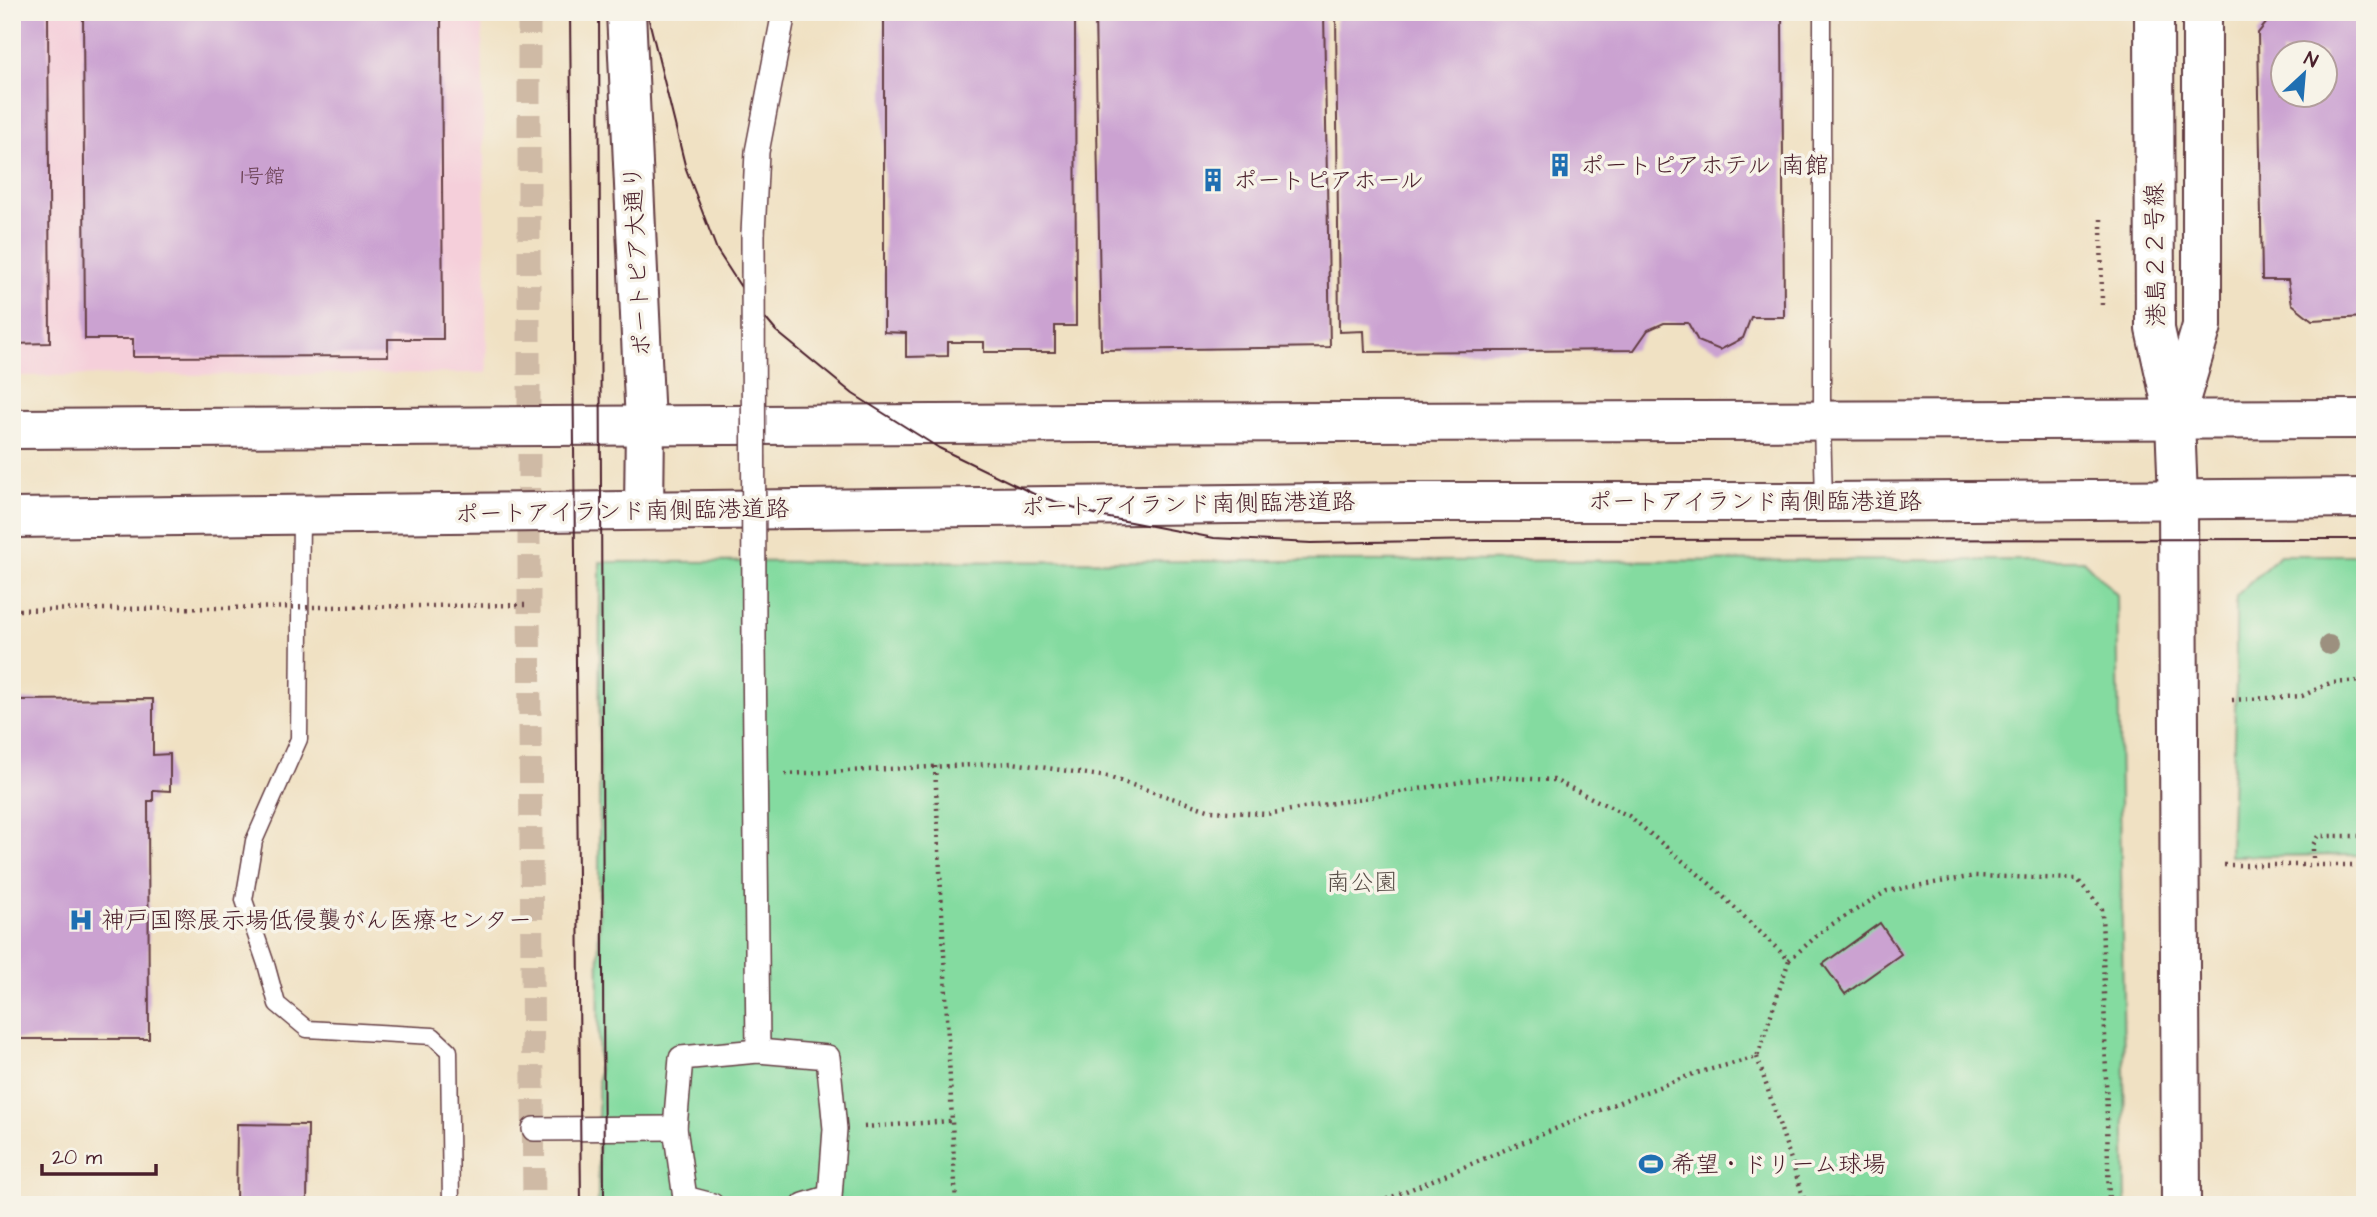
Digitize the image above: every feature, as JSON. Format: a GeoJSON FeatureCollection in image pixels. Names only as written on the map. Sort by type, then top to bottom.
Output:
{"type":"FeatureCollection","features":[{"type":"Feature","properties":{"kind":"street","name":"ポートピア大通り"},"geometry":{"type":"LineString","coordinates":[[626,12],[645,423],[644,510]]}},
{"type":"Feature","properties":{"kind":"street"},"geometry":{"type":"LineString","coordinates":[[758,1051],[753,234],[757,152],[784,12]]}},
{"type":"Feature","properties":{"kind":"street","name":"港島２２号線"},"geometry":{"type":"LineString","coordinates":[[2154,12],[2154,329],[2175,420]]}},
{"type":"Feature","properties":{"kind":"street","name":"港島２２号線"},"geometry":{"type":"LineString","coordinates":[[2175,420],[2202,326],[2202,12]]}},
{"type":"Feature","properties":{"kind":"street"},"geometry":{"type":"LineString","coordinates":[[12,429],[645,423],[2365,419]]}},
{"type":"Feature","properties":{"kind":"street"},"geometry":{"type":"LineString","coordinates":[[2175,420],[2178,498],[2181,1205]]}},
{"type":"Feature","properties":{"kind":"street","name":"ポートアイランド南側臨港道路"},"geometry":{"type":"LineString","coordinates":[[12,518],[1411,502],[2365,498]]}},
{"type":"Feature","properties":{"kind":"street"},"geometry":{"type":"LineString","coordinates":[[712,1205],[685,1198],[675,1128],[681,1058],[758,1051],[828,1057],[835,1129],[830,1198],[804,1205]]}},
{"type":"Feature","properties":{"kind":"street"},"geometry":{"type":"LineString","coordinates":[[534,1129],[675,1128]]}},
{"type":"Feature","properties":{"kind":"lane"},"geometry":{"type":"LineString","coordinates":[[1822,12],[1824,502]]}},
{"type":"Feature","properties":{"kind":"lane"},"geometry":{"type":"LineString","coordinates":[[301,514],[299,739],[254,841],[244,901],[277,1004],[307,1028],[433,1037],[449,1051],[451,1205]]}},
{"type":"Feature","properties":{"kind":"path"},"geometry":{"type":"LineString","coordinates":[[2101,219],[2102,306]]}},
{"type":"Feature","properties":{"kind":"path"},"geometry":{"type":"LineString","coordinates":[[12,610],[528,605]]}},
{"type":"Feature","properties":{"kind":"path"},"geometry":{"type":"LineString","coordinates":[[2232,700],[2302,696],[2330,683],[2363,681]]}},
{"type":"Feature","properties":{"kind":"path"},"geometry":{"type":"LineString","coordinates":[[756,775],[1013,763],[1108,777],[1211,811],[1267,814],[1491,777],[1554,779],[1629,816],[1710,884],[1789,960]]}},
{"type":"Feature","properties":{"kind":"path"},"geometry":{"type":"LineString","coordinates":[[935,766],[956,1205]]}},
{"type":"Feature","properties":{"kind":"path"},"geometry":{"type":"LineString","coordinates":[[2313,858],[2313,845],[2318,836],[2365,836]]}},
{"type":"Feature","properties":{"kind":"path"},"geometry":{"type":"LineString","coordinates":[[2224,864],[2365,866]]}},
{"type":"Feature","properties":{"kind":"path"},"geometry":{"type":"LineString","coordinates":[[1806,1205],[1757,1057],[1789,960],[1826,928],[1887,891],[1975,877],[2077,879],[2102,909],[2109,1205]]}},
{"type":"Feature","properties":{"kind":"path"},"geometry":{"type":"LineString","coordinates":[[1373,1205],[1693,1074],[1757,1057]]}},
{"type":"Feature","properties":{"kind":"path"},"geometry":{"type":"LineString","coordinates":[[835,1129],[951,1121]]}},
{"type":"Feature","properties":{"kind":"shaded area"},"geometry":{"type":"Polygon","coordinates":[[[12,12],[482,12],[487,373],[12,376],[12,12]]]}},
{"type":"Feature","properties":{"kind":"green space"},"geometry":{"type":"Polygon","coordinates":[[[2280,555],[2365,555],[2365,855],[2230,856],[2236,596],[2280,555]]]}},
{"type":"Feature","properties":{"kind":"green space","name":"南公園"},"geometry":{"type":"Polygon","coordinates":[[[2083,560],[2117,595],[2126,1205],[598,1205],[600,562],[2083,560]]]}},
{"type":"Feature","properties":{"kind":"building"},"geometry":{"type":"Polygon","coordinates":[[[12,12],[48,12],[50,343],[12,344],[12,12]]]}},
{"type":"Feature","properties":{"kind":"building"},"geometry":{"type":"Polygon","coordinates":[[[83,12],[441,12],[443,339],[388,339],[388,356],[133,357],[133,339],[85,339],[83,12]]]}},
{"type":"Feature","properties":{"kind":"building"},"geometry":{"type":"Polygon","coordinates":[[[884,12],[1075,12],[1076,326],[1055,326],[1055,352],[984,352],[984,342],[948,342],[948,356],[906,357],[906,333],[884,332],[884,12]]]}},
{"type":"Feature","properties":{"kind":"building","name":"ポートピアホール"},"geometry":{"type":"Polygon","coordinates":[[[1095,12],[1324,12],[1330,347],[1101,350],[1095,12]]]}},
{"type":"Feature","properties":{"kind":"building","name":"ポートピアホテル 南館"},"geometry":{"type":"Polygon","coordinates":[[[1336,12],[1782,12],[1784,317],[1751,317],[1743,338],[1720,350],[1698,341],[1688,323],[1664,323],[1648,330],[1634,350],[1365,352],[1364,331],[1339,332],[1336,12]]]}},
{"type":"Feature","properties":{"kind":"building"},"geometry":{"type":"Polygon","coordinates":[[[2275,12],[2365,12],[2365,317],[2312,320],[2292,304],[2288,280],[2262,280],[2258,33],[2275,12]]]}},
{"type":"Feature","properties":{"kind":"building","name":"神戸国際展示場低侵襲がん医療センター"},"geometry":{"type":"Polygon","coordinates":[[[153,699],[153,755],[170,754],[170,791],[153,790],[153,801],[148,801],[149,1039],[12,1039],[12,700],[153,699]]]}},
{"type":"Feature","properties":{"kind":"building"},"geometry":{"type":"Polygon","coordinates":[[[1880,923],[1901,954],[1845,994],[1823,964],[1880,923]]]}},
{"type":"Feature","properties":{"kind":"building"},"geometry":{"type":"Polygon","coordinates":[[[237,1124],[308,1125],[307,1205],[236,1205],[237,1124]]]}},
{"type":"Feature","properties":{"kind":"tunnel"},"geometry":{"type":"LineString","coordinates":[[529,12],[529,605],[534,1205]]}},
{"type":"Feature","properties":{"kind":"tram line"},"geometry":{"type":"LineString","coordinates":[[570,12],[581,1205]]}},
{"type":"Feature","properties":{"kind":"tram line"},"geometry":{"type":"LineString","coordinates":[[599,12],[604,1205]]}},
{"type":"Feature","properties":{"kind":"tram line"},"geometry":{"type":"LineString","coordinates":[[647,12],[686,169],[717,250],[746,295],[776,331],[853,394],[939,448],[1038,496],[1104,517],[1214,538],[1311,543],[1484,540],[2365,539]]}},
{"type":"Feature","properties":{"kind":"place","name":"ポートピアホテル 南館"},"geometry":{"type":"Point","coordinates":[1560,165]}},
{"type":"Feature","properties":{"kind":"place","name":"ポートピアホール"},"geometry":{"type":"Point","coordinates":[1213,180]}},
{"type":"Feature","properties":{"kind":"place","name":"神戸国際展示場低侵襲がん医療センター"},"geometry":{"type":"Point","coordinates":[81,920]}},
{"type":"Feature","properties":{"kind":"place","name":"希望・ドリーム球場"},"geometry":{"type":"Point","coordinates":[1651,1164]}}]}
